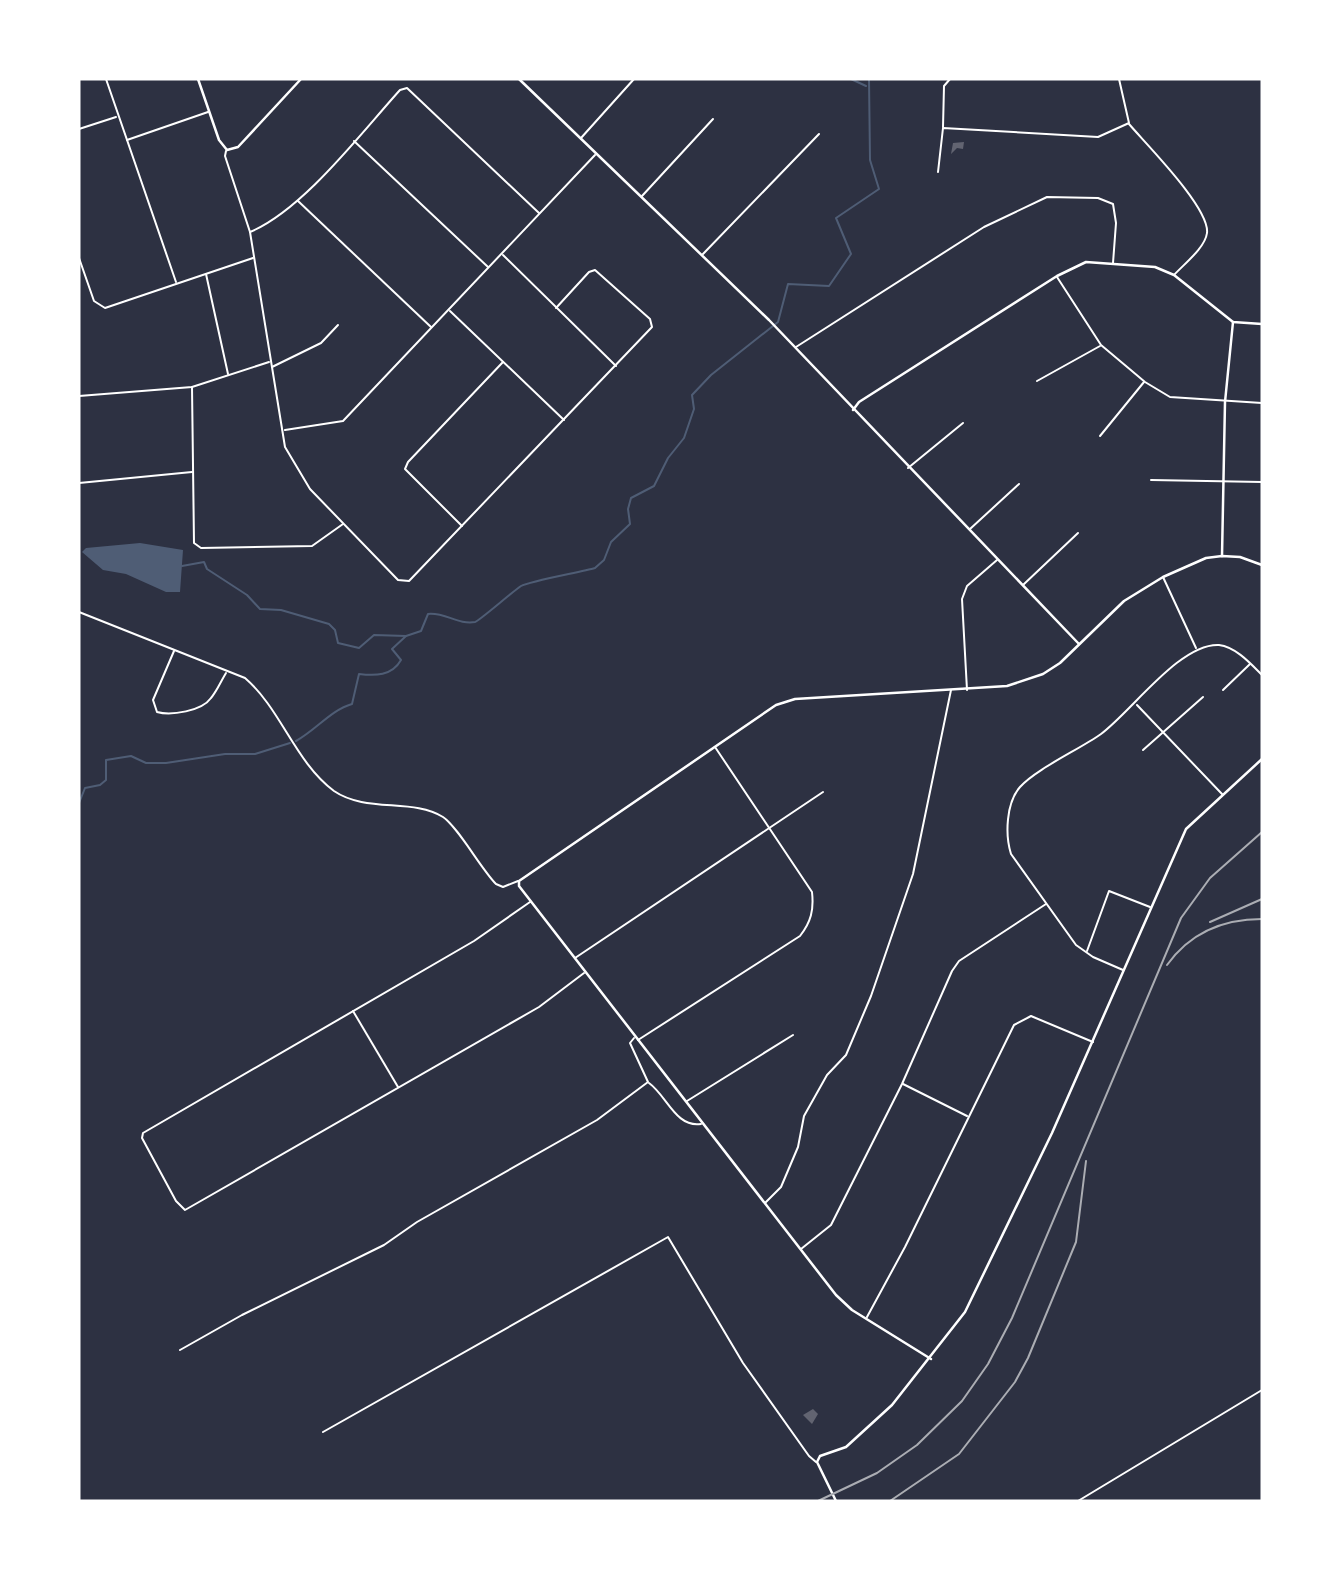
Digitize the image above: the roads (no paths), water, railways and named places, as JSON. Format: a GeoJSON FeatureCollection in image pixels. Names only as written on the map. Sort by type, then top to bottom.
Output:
{"type":"FeatureCollection","features":[{"type":"Feature","properties":{"kind":"street"},"geometry":{"type":"LineString","coordinates":[[106,79],[176,283]]}},
{"type":"Feature","properties":{"kind":"street"},"geometry":{"type":"LineString","coordinates":[[198,79],[219,140],[227,150]]}},
{"type":"Feature","properties":{"kind":"street"},"geometry":{"type":"LineString","coordinates":[[302,79],[237,146],[227,150],[225,156],[250,232],[285,447],[310,489],[398,580],[405,582],[462,526],[652,327],[650,319],[595,271],[589,272],[555,308]]}},
{"type":"Feature","properties":{"kind":"street"},"geometry":{"type":"LineString","coordinates":[[519,79],[769,320],[1079,644]]}},
{"type":"Feature","properties":{"kind":"street"},"geometry":{"type":"LineString","coordinates":[[580,139],[634,79]]}},
{"type":"Feature","properties":{"kind":"street"},"geometry":{"type":"LineString","coordinates":[[938,172],[944,86],[950,79]]}},
{"type":"Feature","properties":{"kind":"street"},"geometry":{"type":"LineString","coordinates":[[1119,79],[1129,123],[1192,198],[1208,231],[1204,241],[1174,275]]}},
{"type":"Feature","properties":{"kind":"street"},"geometry":{"type":"LineString","coordinates":[[250,232],[269,224],[297,200],[400,90],[407,88],[539,213]]}},
{"type":"Feature","properties":{"kind":"street"},"geometry":{"type":"LineString","coordinates":[[126,140],[209,111]]}},
{"type":"Feature","properties":{"kind":"street"},"geometry":{"type":"LineString","coordinates":[[79,129],[117,116]]}},
{"type":"Feature","properties":{"kind":"street"},"geometry":{"type":"LineString","coordinates":[[641,197],[713,119]]}},
{"type":"Feature","properties":{"kind":"street"},"geometry":{"type":"LineString","coordinates":[[943,128],[1098,137],[1129,123]]}},
{"type":"Feature","properties":{"kind":"street"},"geometry":{"type":"LineString","coordinates":[[703,254],[819,134]]}},
{"type":"Feature","properties":{"kind":"street"},"geometry":{"type":"LineString","coordinates":[[354,141],[489,268]]}},
{"type":"Feature","properties":{"kind":"street"},"geometry":{"type":"LineString","coordinates":[[284,430],[343,421],[596,153]]}},
{"type":"Feature","properties":{"kind":"street"},"geometry":{"type":"LineString","coordinates":[[795,348],[984,227],[1047,197],[1098,198],[1113,204],[1116,223],[1113,263]]}},
{"type":"Feature","properties":{"kind":"street"},"geometry":{"type":"LineString","coordinates":[[297,200],[432,328]]}},
{"type":"Feature","properties":{"kind":"street"},"geometry":{"type":"LineString","coordinates":[[502,254],[616,366]]}},
{"type":"Feature","properties":{"kind":"street"},"geometry":{"type":"LineString","coordinates":[[79,258],[94,301],[105,308],[253,258]]}},
{"type":"Feature","properties":{"kind":"street"},"geometry":{"type":"LineString","coordinates":[[853,410],[859,402],[1057,276],[1086,262],[1155,267],[1174,275],[1233,322],[1262,324]]}},
{"type":"Feature","properties":{"kind":"street"},"geometry":{"type":"LineString","coordinates":[[206,273],[228,374]]}},
{"type":"Feature","properties":{"kind":"street"},"geometry":{"type":"LineString","coordinates":[[1057,276],[1101,345],[1145,382],[1170,397],[1262,403]]}},
{"type":"Feature","properties":{"kind":"street"},"geometry":{"type":"LineString","coordinates":[[449,310],[564,420]]}},
{"type":"Feature","properties":{"kind":"street"},"geometry":{"type":"LineString","coordinates":[[1222,556],[1225,402],[1233,322]]}},
{"type":"Feature","properties":{"kind":"street"},"geometry":{"type":"LineString","coordinates":[[271,367],[321,343],[338,325]]}},
{"type":"Feature","properties":{"kind":"street"},"geometry":{"type":"LineString","coordinates":[[1037,381],[1101,345]]}},
{"type":"Feature","properties":{"kind":"street"},"geometry":{"type":"LineString","coordinates":[[79,396],[192,387],[270,362]]}},
{"type":"Feature","properties":{"kind":"street"},"geometry":{"type":"LineString","coordinates":[[462,526],[405,469],[408,462],[503,362]]}},
{"type":"Feature","properties":{"kind":"street"},"geometry":{"type":"LineString","coordinates":[[1100,436],[1145,382]]}},
{"type":"Feature","properties":{"kind":"street"},"geometry":{"type":"LineString","coordinates":[[192,387],[192,537],[201,548],[312,546],[343,524]]}},
{"type":"Feature","properties":{"kind":"street"},"geometry":{"type":"LineString","coordinates":[[908,468],[963,423]]}},
{"type":"Feature","properties":{"kind":"street"},"geometry":{"type":"LineString","coordinates":[[79,483],[192,472]]}},
{"type":"Feature","properties":{"kind":"street"},"geometry":{"type":"LineString","coordinates":[[1151,480],[1262,482]]}},
{"type":"Feature","properties":{"kind":"street"},"geometry":{"type":"LineString","coordinates":[[968,530],[1019,484]]}},
{"type":"Feature","properties":{"kind":"street"},"geometry":{"type":"LineString","coordinates":[[1022,586],[1078,533]]}},
{"type":"Feature","properties":{"kind":"street"},"geometry":{"type":"LineString","coordinates":[[79,611],[245,678],[263,694],[307,762],[334,790],[359,802],[421,810],[444,817],[496,884],[503,887],[519,881],[776,705],[795,699],[1007,686],[1043,674],[1124,601],[1163,576],[1206,558],[1222,556],[1240,557],[1262,565]]}},
{"type":"Feature","properties":{"kind":"street"},"geometry":{"type":"LineString","coordinates":[[967,690],[962,599],[967,586],[997,560]]}},
{"type":"Feature","properties":{"kind":"street"},"geometry":{"type":"LineString","coordinates":[[1163,576],[1196,649]]}},
{"type":"Feature","properties":{"kind":"street"},"geometry":{"type":"LineString","coordinates":[[1124,970],[1076,945],[1011,854],[1007,839],[1012,800],[1021,786],[1102,733],[1136,704],[1168,671],[1196,649],[1220,645],[1242,655],[1262,675]]}},
{"type":"Feature","properties":{"kind":"street"},"geometry":{"type":"LineString","coordinates":[[175,650],[159,680],[153,700],[157,712],[166,715],[209,701],[227,671]]}},
{"type":"Feature","properties":{"kind":"street"},"geometry":{"type":"LineString","coordinates":[[1223,690],[1250,663]]}},
{"type":"Feature","properties":{"kind":"street"},"geometry":{"type":"LineString","coordinates":[[764,1204],[781,1187],[798,1147],[804,1116],[827,1075],[846,1055],[871,996],[913,874],[951,690]]}},
{"type":"Feature","properties":{"kind":"street"},"geometry":{"type":"LineString","coordinates":[[1143,750],[1203,697]]}},
{"type":"Feature","properties":{"kind":"street"},"geometry":{"type":"LineString","coordinates":[[1136,704],[1223,795]]}},
{"type":"Feature","properties":{"kind":"street"},"geometry":{"type":"LineString","coordinates":[[702,1123],[687,1124],[659,1090],[648,1082],[630,1043],[800,936],[809,924],[813,907],[812,892],[715,747]]}},
{"type":"Feature","properties":{"kind":"street"},"geometry":{"type":"LineString","coordinates":[[817,1462],[820,1456],[846,1447],[892,1405],[931,1359],[965,1312],[1093,1042],[1186,829],[1262,759]]}},
{"type":"Feature","properties":{"kind":"street"},"geometry":{"type":"LineString","coordinates":[[574,959],[767,827],[823,792]]}},
{"type":"Feature","properties":{"kind":"street"},"geometry":{"type":"LineString","coordinates":[[519,881],[519,886],[584,974],[687,1101],[836,1295],[866,1318],[931,1359]]}},
{"type":"Feature","properties":{"kind":"street"},"geometry":{"type":"LineString","coordinates":[[1086,952],[1109,891],[1150,907]]}},
{"type":"Feature","properties":{"kind":"street"},"geometry":{"type":"LineString","coordinates":[[531,902],[474,941],[143,1133],[142,1138],[176,1201],[185,1210],[539,1007],[584,974]]}},
{"type":"Feature","properties":{"kind":"street"},"geometry":{"type":"LineString","coordinates":[[800,1250],[831,1225],[902,1084],[959,961],[1046,904]]}},
{"type":"Feature","properties":{"kind":"street"},"geometry":{"type":"LineString","coordinates":[[353,1011],[398,1088]]}},
{"type":"Feature","properties":{"kind":"street"},"geometry":{"type":"LineString","coordinates":[[866,1318],[905,1247],[1014,1025],[1031,1016],[1093,1042]]}},
{"type":"Feature","properties":{"kind":"street"},"geometry":{"type":"LineString","coordinates":[[687,1101],[793,1035]]}},
{"type":"Feature","properties":{"kind":"street"},"geometry":{"type":"LineString","coordinates":[[180,1350],[242,1315],[384,1245],[417,1222],[597,1120],[648,1082]]}},
{"type":"Feature","properties":{"kind":"street"},"geometry":{"type":"LineString","coordinates":[[902,1084],[968,1117]]}},
{"type":"Feature","properties":{"kind":"street"},"geometry":{"type":"LineString","coordinates":[[323,1432],[668,1237],[743,1363],[809,1456],[817,1462],[836,1501]]}},
{"type":"Feature","properties":{"kind":"street"},"geometry":{"type":"LineString","coordinates":[[1078,1501],[1262,1390]]}},
{"type":"Feature","properties":{"kind":"water"},"geometry":{"type":"Polygon","coordinates":[[[140,543],[183,550],[180,592],[166,592],[126,574],[103,570],[82,552],[86,548],[140,543]]]}},
{"type":"Feature","properties":{"kind":"waterway"},"geometry":{"type":"LineString","coordinates":[[851,79],[866,86]]}},
{"type":"Feature","properties":{"kind":"waterway"},"geometry":{"type":"LineString","coordinates":[[296,741],[337,711],[352,704],[359,674],[383,674],[393,669],[401,660],[392,649],[406,636],[421,631],[428,614],[475,622],[521,586],[595,568],[604,560],[611,542],[630,524],[628,509],[631,498],[654,486],[668,458],[684,438],[694,409],[692,395],[711,375],[778,322],[788,284],[829,286],[851,254],[836,218],[879,189],[870,160],[869,79]]}},
{"type":"Feature","properties":{"kind":"waterway"},"geometry":{"type":"LineString","coordinates":[[182,566],[204,562],[207,569],[247,595],[260,609],[281,610],[329,624],[335,630],[338,643],[359,648],[374,635],[406,636]]}},
{"type":"Feature","properties":{"kind":"waterway"},"geometry":{"type":"LineString","coordinates":[[79,803],[85,788],[100,785],[106,780],[106,760],[131,756],[146,763],[166,763],[225,754],[255,754],[290,743]]}},
{"type":"Feature","properties":{"kind":"railway"},"geometry":{"type":"LineString","coordinates":[[818,1501],[877,1473],[917,1445],[962,1401],[988,1364],[1012,1318],[1181,918],[1210,878],[1262,832]]}},
{"type":"Feature","properties":{"kind":"railway"},"geometry":{"type":"LineString","coordinates":[[1210,922],[1262,899]]}},
{"type":"Feature","properties":{"kind":"railway"},"geometry":{"type":"LineString","coordinates":[[1167,965],[1186,944],[1209,930],[1234,922],[1262,919]]}},
{"type":"Feature","properties":{"kind":"railway"},"geometry":{"type":"LineString","coordinates":[[890,1501],[959,1454],[1015,1382],[1028,1358],[1076,1242],[1086,1161]]}}]}
